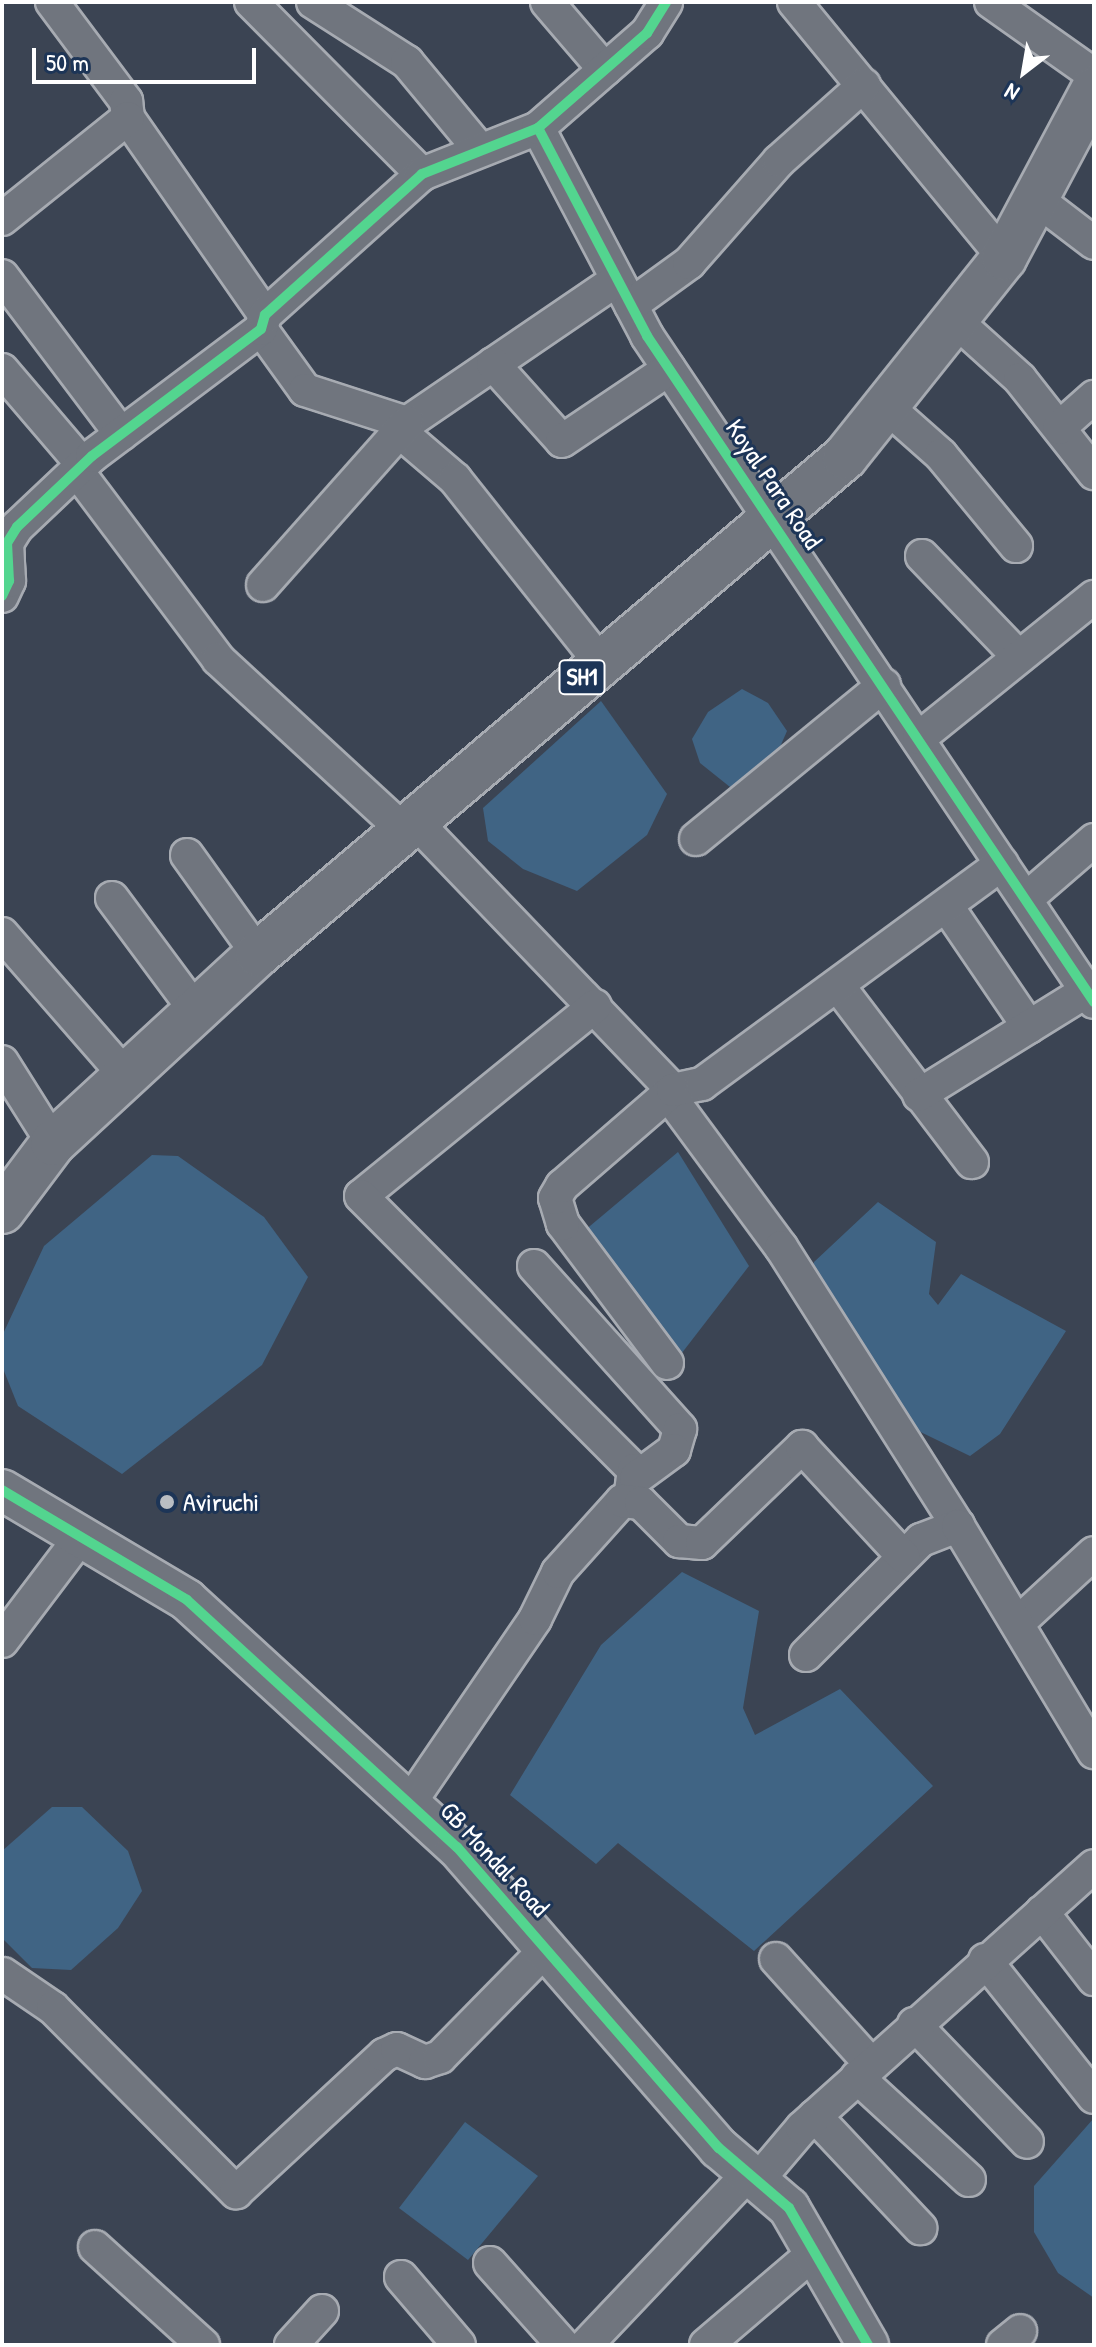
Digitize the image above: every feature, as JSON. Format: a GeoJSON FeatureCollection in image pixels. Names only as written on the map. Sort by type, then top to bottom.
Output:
{"type":"FeatureCollection","features":[{"type":"Feature","properties":{"kind":"main road","name":"SH1"},"geometry":{"type":"LineString","coordinates":[[2,1211],[53,1143],[258,954],[845,457],[957,322],[1004,258],[1039,201],[1094,89]]}},
{"type":"Feature","properties":{"kind":"street"},"geometry":{"type":"LineString","coordinates":[[52,2],[126,101],[128,118],[305,390],[403,427],[455,479],[600,662]]}},
{"type":"Feature","properties":{"kind":"street"},"geometry":{"type":"LineString","coordinates":[[251,2],[422,174]]}},
{"type":"Feature","properties":{"kind":"street"},"geometry":{"type":"LineString","coordinates":[[313,2],[407,62],[480,150]]}},
{"type":"Feature","properties":{"kind":"street"},"geometry":{"type":"LineString","coordinates":[[547,2],[605,70]]}},
{"type":"Feature","properties":{"kind":"street"},"geometry":{"type":"LineString","coordinates":[[2,596],[9,581],[7,543],[80,468],[263,322],[422,174],[538,128],[647,33],[666,2]]}},
{"type":"Feature","properties":{"kind":"street"},"geometry":{"type":"LineString","coordinates":[[794,2],[1004,258]]}},
{"type":"Feature","properties":{"kind":"street"},"geometry":{"type":"LineString","coordinates":[[991,2],[1094,75]]}},
{"type":"Feature","properties":{"kind":"street"},"geometry":{"type":"LineString","coordinates":[[263,585],[403,427],[493,364],[624,293],[689,263],[779,161],[864,85]]}},
{"type":"Feature","properties":{"kind":"street"},"geometry":{"type":"LineString","coordinates":[[2,219],[128,118]]}},
{"type":"Feature","properties":{"kind":"street","name":"Koyal Para Road"},"geometry":{"type":"LineString","coordinates":[[538,128],[624,293],[669,369],[1091,996]]}},
{"type":"Feature","properties":{"kind":"street"},"geometry":{"type":"LineString","coordinates":[[1039,201],[1094,243]]}},
{"type":"Feature","properties":{"kind":"street"},"geometry":{"type":"LineString","coordinates":[[2,276],[121,434]]}},
{"type":"Feature","properties":{"kind":"street"},"geometry":{"type":"LineString","coordinates":[[957,322],[1020,379],[1094,473]]}},
{"type":"Feature","properties":{"kind":"street"},"geometry":{"type":"LineString","coordinates":[[493,364],[562,441],[669,369]]}},
{"type":"Feature","properties":{"kind":"street"},"geometry":{"type":"LineString","coordinates":[[2,370],[80,468],[218,659],[408,824],[595,1006],[671,1092],[781,1247],[1020,1621],[1094,1752]]}},
{"type":"Feature","properties":{"kind":"street"},"geometry":{"type":"LineString","coordinates":[[1059,428],[1094,397]]}},
{"type":"Feature","properties":{"kind":"street"},"geometry":{"type":"LineString","coordinates":[[887,407],[941,455],[1016,546]]}},
{"type":"Feature","properties":{"kind":"street"},"geometry":{"type":"LineString","coordinates":[[922,556],[1019,657]]}},
{"type":"Feature","properties":{"kind":"street"},"geometry":{"type":"LineString","coordinates":[[919,738],[1094,597]]}},
{"type":"Feature","properties":{"kind":"street"},"geometry":{"type":"LineString","coordinates":[[696,839],[884,685]]}},
{"type":"Feature","properties":{"kind":"street"},"geometry":{"type":"LineString","coordinates":[[1026,899],[1094,840]]}},
{"type":"Feature","properties":{"kind":"street"},"geometry":{"type":"LineString","coordinates":[[187,855],[258,954]]}},
{"type":"Feature","properties":{"kind":"street"},"geometry":{"type":"LineString","coordinates":[[667,1363],[563,1224],[555,1198],[671,1092],[702,1084],[948,908],[1002,864]]}},
{"type":"Feature","properties":{"kind":"street"},"geometry":{"type":"LineString","coordinates":[[112,898],[196,1011]]}},
{"type":"Feature","properties":{"kind":"street"},"geometry":{"type":"LineString","coordinates":[[948,908],[1029,1027]]}},
{"type":"Feature","properties":{"kind":"street"},"geometry":{"type":"LineString","coordinates":[[2,934],[126,1076]]}},
{"type":"Feature","properties":{"kind":"street"},"geometry":{"type":"LineString","coordinates":[[839,987],[972,1162]]}},
{"type":"Feature","properties":{"kind":"street"},"geometry":{"type":"LineString","coordinates":[[919,1095],[1029,1027],[1091,996]]}},
{"type":"Feature","properties":{"kind":"street"},"geometry":{"type":"LineString","coordinates":[[595,1006],[361,1196],[679,1541],[702,1543],[802,1447],[903,1556]]}},
{"type":"Feature","properties":{"kind":"street"},"geometry":{"type":"LineString","coordinates":[[2,1062],[53,1143]]}},
{"type":"Feature","properties":{"kind":"street"},"geometry":{"type":"LineString","coordinates":[[411,1801],[535,1619],[558,1572],[633,1488],[674,1450],[680,1429],[534,1266]]}},
{"type":"Feature","properties":{"kind":"street","name":"GB Mondal Road"},"geometry":{"type":"LineString","coordinates":[[2,1490],[83,1534],[187,1600],[411,1801],[752,2177],[789,2208],[868,2345]]}},
{"type":"Feature","properties":{"kind":"street"},"geometry":{"type":"LineString","coordinates":[[806,1655],[903,1556],[943,1527],[958,1526]]}},
{"type":"Feature","properties":{"kind":"street"},"geometry":{"type":"LineString","coordinates":[[2,1641],[83,1534]]}},
{"type":"Feature","properties":{"kind":"street"},"geometry":{"type":"LineString","coordinates":[[1020,1621],[1094,1553]]}},
{"type":"Feature","properties":{"kind":"street"},"geometry":{"type":"LineString","coordinates":[[586,2345],[815,2116],[985,1960],[1094,1866]]}},
{"type":"Feature","properties":{"kind":"street"},"geometry":{"type":"LineString","coordinates":[[1042,1912],[1094,1979]]}},
{"type":"Feature","properties":{"kind":"street"},"geometry":{"type":"LineString","coordinates":[[2,1974],[53,2008],[236,2192],[384,2055],[397,2049],[425,2062],[440,2057],[547,1948]]}},
{"type":"Feature","properties":{"kind":"street"},"geometry":{"type":"LineString","coordinates":[[776,1959],[864,2070],[969,2180]]}},
{"type":"Feature","properties":{"kind":"street"},"geometry":{"type":"LineString","coordinates":[[985,1960],[1094,2097]]}},
{"type":"Feature","properties":{"kind":"street"},"geometry":{"type":"LineString","coordinates":[[914,2024],[1027,2142]]}},
{"type":"Feature","properties":{"kind":"street"},"geometry":{"type":"LineString","coordinates":[[815,2116],[920,2228]]}},
{"type":"Feature","properties":{"kind":"street"},"geometry":{"type":"LineString","coordinates":[[95,2247],[203,2345]]}},
{"type":"Feature","properties":{"kind":"street"},"geometry":{"type":"LineString","coordinates":[[706,2345],[816,2251]]}},
{"type":"Feature","properties":{"kind":"street"},"geometry":{"type":"LineString","coordinates":[[490,2263],[563,2345]]}},
{"type":"Feature","properties":{"kind":"street"},"geometry":{"type":"LineString","coordinates":[[401,2277],[459,2345]]}},
{"type":"Feature","properties":{"kind":"street"},"geometry":{"type":"LineString","coordinates":[[291,2345],[322,2311]]}},
{"type":"Feature","properties":{"kind":"water"},"geometry":{"type":"Polygon","coordinates":[[[742,689],[768,703],[787,731],[770,770],[735,791],[700,763],[692,739],[708,712],[742,689]]]}},
{"type":"Feature","properties":{"kind":"water"},"geometry":{"type":"Polygon","coordinates":[[[601,701],[667,794],[647,835],[577,891],[523,869],[488,841],[483,808],[601,701]]]}},
{"type":"Feature","properties":{"kind":"water"},"geometry":{"type":"Polygon","coordinates":[[[678,1152],[749,1266],[668,1371],[571,1242],[678,1152]]]}},
{"type":"Feature","properties":{"kind":"water"},"geometry":{"type":"Polygon","coordinates":[[[152,1155],[178,1156],[264,1217],[308,1277],[262,1365],[122,1474],[18,1406],[2,1366],[2,1336],[44,1246],[152,1155]]]}},
{"type":"Feature","properties":{"kind":"water"},"geometry":{"type":"Polygon","coordinates":[[[878,1202],[936,1242],[929,1294],[938,1305],[961,1274],[1066,1331],[1000,1434],[970,1456],[902,1423],[804,1295],[814,1262],[878,1202]]]}},
{"type":"Feature","properties":{"kind":"water"},"geometry":{"type":"Polygon","coordinates":[[[682,1572],[759,1611],[743,1708],[755,1735],[840,1689],[933,1786],[754,1951],[618,1843],[596,1864],[510,1795],[601,1645],[682,1572]]]}},
{"type":"Feature","properties":{"kind":"water"},"geometry":{"type":"Polygon","coordinates":[[[52,1807],[82,1807],[128,1851],[142,1891],[118,1928],[71,1970],[32,1968],[2,1938],[2,1851],[52,1807]]]}},
{"type":"Feature","properties":{"kind":"water"},"geometry":{"type":"Polygon","coordinates":[[[1094,2118],[1094,2298],[1058,2273],[1034,2232],[1034,2186],[1094,2118]]]}},
{"type":"Feature","properties":{"kind":"water"},"geometry":{"type":"Polygon","coordinates":[[[465,2122],[538,2176],[468,2260],[399,2208],[465,2122]]]}},
{"type":"Feature","properties":{"kind":"cycle path"},"geometry":{"type":"LineString","coordinates":[[2,596],[9,581],[7,543],[17,527],[92,456],[261,329],[265,315],[422,174],[538,128],[647,33],[666,2]]}},
{"type":"Feature","properties":{"kind":"cycle path"},"geometry":{"type":"LineString","coordinates":[[538,128],[647,336],[1094,1002]]}},
{"type":"Feature","properties":{"kind":"cycle path"},"geometry":{"type":"LineString","coordinates":[[2,1490],[187,1600],[457,1847],[719,2148],[789,2208],[868,2345]]}},
{"type":"Feature","properties":{"kind":"place","name":"Aviruchi"},"geometry":{"type":"Point","coordinates":[167,1502]}}]}
